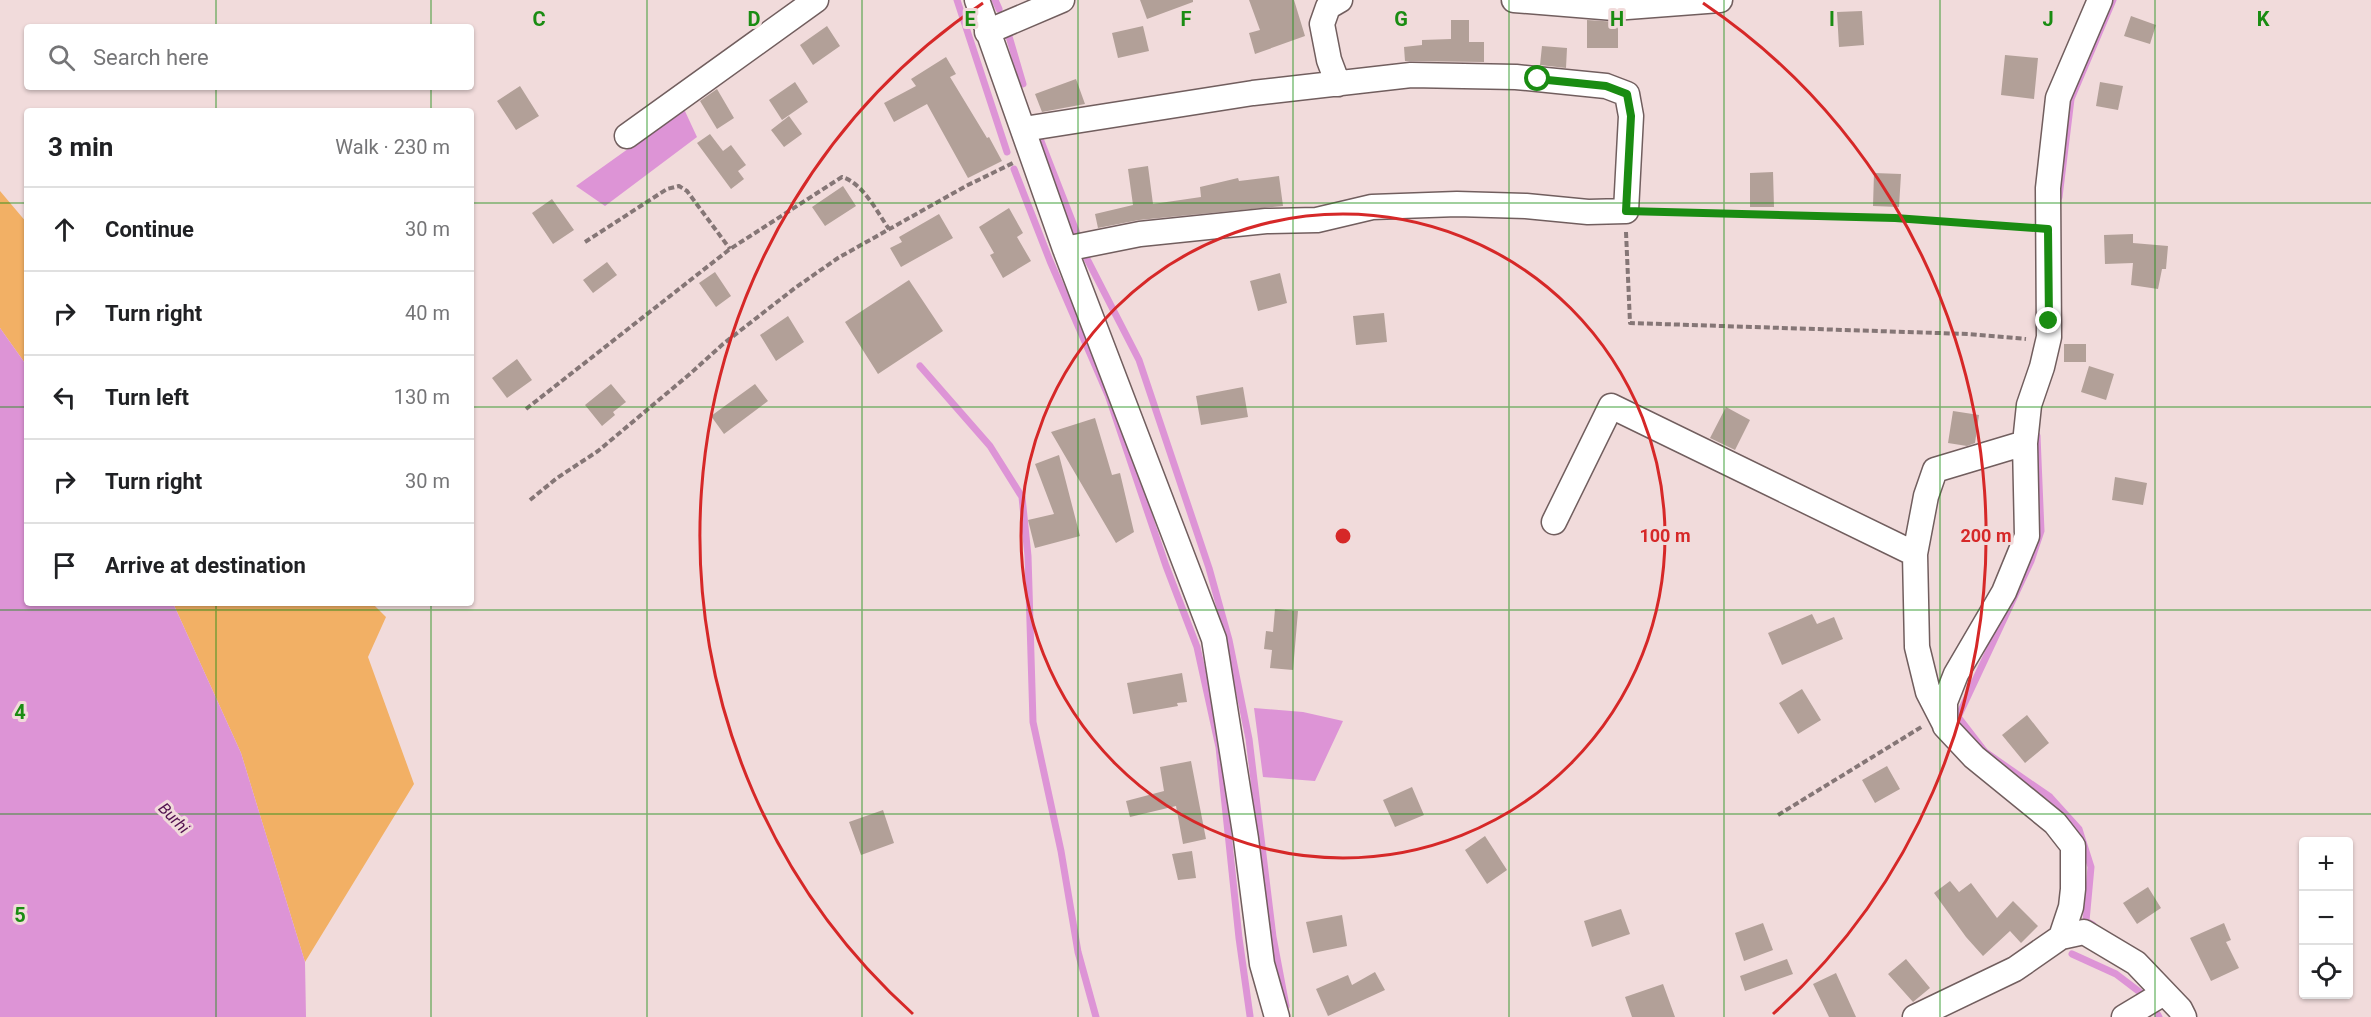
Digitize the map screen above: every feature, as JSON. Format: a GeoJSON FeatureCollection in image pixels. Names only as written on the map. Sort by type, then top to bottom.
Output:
{"type":"FeatureCollection","features":[{"type":"Feature","properties":{"kind":"street"},"geometry":{"type":"LineString","coordinates":[[627,136],[816,0]]}},
{"type":"Feature","properties":{"kind":"street"},"geometry":{"type":"LineString","coordinates":[[976,0],[1065,249],[1214,639],[1246,838],[1262,964],[1277,1017]]}},
{"type":"Feature","properties":{"kind":"street"},"geometry":{"type":"LineString","coordinates":[[987,32],[1062,0]]}},
{"type":"Feature","properties":{"kind":"street"},"geometry":{"type":"LineString","coordinates":[[1338,84],[1329,60],[1322,24],[1328,6],[1340,0]]}},
{"type":"Feature","properties":{"kind":"street"},"geometry":{"type":"LineString","coordinates":[[1514,0],[1614,8],[1720,0]]}},
{"type":"Feature","properties":{"kind":"street"},"geometry":{"type":"LineString","coordinates":[[1945,726],[1945,702],[1956,674],[2004,592],[2027,536],[2025,443],[2029,405],[2049,337],[2048,188],[2058,98],[2100,0]]}},
{"type":"Feature","properties":{"kind":"street"},"geometry":{"type":"LineString","coordinates":[[1024,129],[1252,93],[1411,75],[1516,77],[1606,86],[1627,94],[1631,116],[1626,211],[1588,212],[1526,206],[1456,204],[1372,207],[1317,220],[1266,221],[1140,234],[1065,249]]}},
{"type":"Feature","properties":{"kind":"street"},"geometry":{"type":"LineString","coordinates":[[1554,522],[1611,406],[1915,554]]}},
{"type":"Feature","properties":{"kind":"street"},"geometry":{"type":"LineString","coordinates":[[2025,443],[1935,470],[1926,496],[1915,554],[1917,647],[1928,692],[1945,726],[1974,757],[2055,823],[2073,846],[2071,907],[2061,937]]}},
{"type":"Feature","properties":{"kind":"street"},"geometry":{"type":"LineString","coordinates":[[1915,1017],[2015,969],[2061,937],[2084,932],[2136,963],[2184,1017]]}},
{"type":"Feature","properties":{"kind":"street"},"geometry":{"type":"LineString","coordinates":[[2124,1017],[2164,993]]}},
{"type":"Feature","properties":{"kind":"path"},"geometry":{"type":"LineString","coordinates":[[530,500],[557,478],[598,451],[723,344],[838,258],[966,186],[1032,153]]}},
{"type":"Feature","properties":{"kind":"path"},"geometry":{"type":"LineString","coordinates":[[526,409],[730,249],[842,177],[858,186],[889,229]]}},
{"type":"Feature","properties":{"kind":"path"},"geometry":{"type":"LineString","coordinates":[[585,242],[668,189],[679,186],[687,191],[730,249]]}},
{"type":"Feature","properties":{"kind":"path"},"geometry":{"type":"LineString","coordinates":[[2048,229],[1895,218],[1626,211],[1630,323],[1968,334],[2032,339],[2049,337]]}},
{"type":"Feature","properties":{"kind":"path"},"geometry":{"type":"LineString","coordinates":[[1778,815],[1925,725],[1945,726]]}},
{"type":"Feature","properties":{"kind":"shaded area"},"geometry":{"type":"Polygon","coordinates":[[[0,191],[24,219],[24,362],[0,328],[0,191]]]}},
{"type":"Feature","properties":{"kind":"shaded area"},"geometry":{"type":"Polygon","coordinates":[[[174,606],[375,606],[386,617],[368,657],[414,784],[305,962],[241,753],[174,606]]]}},
{"type":"Feature","properties":{"kind":"water"},"geometry":{"type":"Polygon","coordinates":[[[684,109],[697,137],[605,206],[576,186],[684,109]]]}},
{"type":"Feature","properties":{"kind":"water","name":"Burhi"},"geometry":{"type":"Polygon","coordinates":[[[0,328],[24,362],[24,606],[174,606],[241,753],[305,962],[306,1017],[0,1017],[0,328]]]}},
{"type":"Feature","properties":{"kind":"water"},"geometry":{"type":"Polygon","coordinates":[[[1254,708],[1303,712],[1343,721],[1315,781],[1263,777],[1254,708]]]}},
{"type":"Feature","properties":{"kind":"building"},"geometry":{"type":"Polygon","coordinates":[[[1140,0],[1193,0],[1193,2],[1147,19],[1140,0]]]}},
{"type":"Feature","properties":{"kind":"building"},"geometry":{"type":"Polygon","coordinates":[[[1249,0],[1294,0],[1305,36],[1255,54],[1249,33],[1260,30],[1249,0]]]}},
{"type":"Feature","properties":{"kind":"building"},"geometry":{"type":"Polygon","coordinates":[[[1862,11],[1864,45],[1839,47],[1837,12],[1862,11]]]}},
{"type":"Feature","properties":{"kind":"building"},"geometry":{"type":"Polygon","coordinates":[[[2131,16],[2156,25],[2150,44],[2124,36],[2131,16]]]}},
{"type":"Feature","properties":{"kind":"building"},"geometry":{"type":"Polygon","coordinates":[[[1451,20],[1469,20],[1469,42],[1484,42],[1484,62],[1405,61],[1404,47],[1422,45],[1422,40],[1451,39],[1451,20]]]}},
{"type":"Feature","properties":{"kind":"building"},"geometry":{"type":"Polygon","coordinates":[[[1587,20],[1618,22],[1618,48],[1587,48],[1587,20]]]}},
{"type":"Feature","properties":{"kind":"building"},"geometry":{"type":"Polygon","coordinates":[[[827,26],[840,46],[813,65],[800,45],[827,26]]]}},
{"type":"Feature","properties":{"kind":"building"},"geometry":{"type":"Polygon","coordinates":[[[1143,26],[1149,51],[1118,58],[1112,33],[1143,26]]]}},
{"type":"Feature","properties":{"kind":"building"},"geometry":{"type":"Polygon","coordinates":[[[1542,46],[1567,48],[1566,68],[1540,65],[1542,46]]]}},
{"type":"Feature","properties":{"kind":"building"},"geometry":{"type":"Polygon","coordinates":[[[2005,55],[2038,58],[2034,99],[2001,95],[2005,55]]]}},
{"type":"Feature","properties":{"kind":"building"},"geometry":{"type":"Polygon","coordinates":[[[946,57],[956,74],[950,77],[1002,161],[968,178],[927,104],[894,122],[884,103],[916,86],[911,79],[946,57]]]}},
{"type":"Feature","properties":{"kind":"building"},"geometry":{"type":"Polygon","coordinates":[[[1076,79],[1085,104],[1042,112],[1035,94],[1076,79]]]}},
{"type":"Feature","properties":{"kind":"building"},"geometry":{"type":"Polygon","coordinates":[[[795,82],[808,102],[782,120],[769,100],[795,82]]]}},
{"type":"Feature","properties":{"kind":"building"},"geometry":{"type":"Polygon","coordinates":[[[2100,82],[2123,86],[2118,110],[2096,106],[2100,82]]]}},
{"type":"Feature","properties":{"kind":"building"},"geometry":{"type":"Polygon","coordinates":[[[520,86],[539,116],[516,130],[497,101],[520,86]]]}},
{"type":"Feature","properties":{"kind":"building"},"geometry":{"type":"Polygon","coordinates":[[[717,89],[734,118],[717,129],[700,101],[717,89]]]}},
{"type":"Feature","properties":{"kind":"building"},"geometry":{"type":"Polygon","coordinates":[[[789,116],[802,134],[784,147],[771,130],[789,116]]]}},
{"type":"Feature","properties":{"kind":"building"},"geometry":{"type":"Polygon","coordinates":[[[710,134],[723,151],[731,145],[746,165],[738,171],[744,179],[731,189],[697,143],[710,134]]]}},
{"type":"Feature","properties":{"kind":"building"},"geometry":{"type":"Polygon","coordinates":[[[1148,166],[1153,204],[1201,197],[1200,187],[1238,178],[1239,181],[1279,176],[1283,206],[1139,220],[1098,228],[1095,214],[1133,205],[1128,169],[1148,166]]]}},
{"type":"Feature","properties":{"kind":"building"},"geometry":{"type":"Polygon","coordinates":[[[1773,172],[1774,207],[1750,207],[1750,173],[1773,172]]]}},
{"type":"Feature","properties":{"kind":"building"},"geometry":{"type":"Polygon","coordinates":[[[1874,173],[1901,174],[1899,207],[1873,206],[1874,173]]]}},
{"type":"Feature","properties":{"kind":"building"},"geometry":{"type":"Polygon","coordinates":[[[843,186],[856,206],[825,226],[812,207],[843,186]]]}},
{"type":"Feature","properties":{"kind":"building"},"geometry":{"type":"Polygon","coordinates":[[[552,199],[574,230],[553,244],[532,213],[552,199]]]}},
{"type":"Feature","properties":{"kind":"building"},"geometry":{"type":"Polygon","coordinates":[[[1009,208],[1023,233],[1017,237],[1031,261],[1003,278],[990,255],[994,253],[979,227],[1009,208]]]}},
{"type":"Feature","properties":{"kind":"building"},"geometry":{"type":"Polygon","coordinates":[[[939,214],[953,238],[901,267],[890,248],[902,242],[899,237],[939,214]]]}},
{"type":"Feature","properties":{"kind":"building"},"geometry":{"type":"Polygon","coordinates":[[[2133,234],[2133,243],[2168,246],[2166,269],[2162,269],[2158,289],[2131,285],[2133,263],[2105,264],[2104,235],[2133,234]]]}},
{"type":"Feature","properties":{"kind":"building"},"geometry":{"type":"Polygon","coordinates":[[[607,262],[617,275],[593,293],[583,280],[607,262]]]}},
{"type":"Feature","properties":{"kind":"building"},"geometry":{"type":"Polygon","coordinates":[[[715,272],[731,296],[716,307],[699,283],[715,272]]]}},
{"type":"Feature","properties":{"kind":"building"},"geometry":{"type":"Polygon","coordinates":[[[1280,273],[1287,303],[1258,311],[1250,281],[1280,273]]]}},
{"type":"Feature","properties":{"kind":"building"},"geometry":{"type":"Polygon","coordinates":[[[909,280],[943,331],[878,374],[845,322],[909,280]]]}},
{"type":"Feature","properties":{"kind":"building"},"geometry":{"type":"Polygon","coordinates":[[[1384,313],[1387,342],[1356,345],[1353,316],[1384,313]]]}},
{"type":"Feature","properties":{"kind":"building"},"geometry":{"type":"Polygon","coordinates":[[[788,316],[804,342],[776,361],[760,335],[788,316]]]}},
{"type":"Feature","properties":{"kind":"building"},"geometry":{"type":"Polygon","coordinates":[[[2064,344],[2086,344],[2086,362],[2064,362],[2064,344]]]}},
{"type":"Feature","properties":{"kind":"building"},"geometry":{"type":"Polygon","coordinates":[[[517,359],[532,380],[507,398],[492,378],[517,359]]]}},
{"type":"Feature","properties":{"kind":"building"},"geometry":{"type":"Polygon","coordinates":[[[2089,366],[2114,374],[2106,400],[2081,392],[2089,366]]]}},
{"type":"Feature","properties":{"kind":"building"},"geometry":{"type":"Polygon","coordinates":[[[611,384],[626,402],[613,412],[615,415],[602,426],[585,405],[611,384]]]}},
{"type":"Feature","properties":{"kind":"building"},"geometry":{"type":"Polygon","coordinates":[[[755,384],[768,401],[724,434],[711,416],[755,384]]]}},
{"type":"Feature","properties":{"kind":"building"},"geometry":{"type":"Polygon","coordinates":[[[1243,387],[1248,417],[1201,425],[1196,396],[1243,387]]]}},
{"type":"Feature","properties":{"kind":"building"},"geometry":{"type":"Polygon","coordinates":[[[1726,407],[1750,420],[1735,450],[1710,438],[1726,407]]]}},
{"type":"Feature","properties":{"kind":"building"},"geometry":{"type":"Polygon","coordinates":[[[1953,411],[1979,415],[1975,443],[1967,446],[1948,443],[1953,411]]]}},
{"type":"Feature","properties":{"kind":"building"},"geometry":{"type":"Polygon","coordinates":[[[1095,418],[1112,475],[1120,473],[1134,532],[1116,543],[1051,432],[1095,418]]]}},
{"type":"Feature","properties":{"kind":"building"},"geometry":{"type":"Polygon","coordinates":[[[1059,455],[1080,536],[1035,548],[1028,520],[1054,514],[1035,464],[1059,455]]]}},
{"type":"Feature","properties":{"kind":"building"},"geometry":{"type":"Polygon","coordinates":[[[2115,477],[2147,483],[2143,505],[2112,500],[2115,477]]]}},
{"type":"Feature","properties":{"kind":"building"},"geometry":{"type":"Polygon","coordinates":[[[1275,609],[1298,611],[1293,670],[1270,668],[1272,650],[1264,649],[1266,631],[1273,632],[1275,609]]]}},
{"type":"Feature","properties":{"kind":"building"},"geometry":{"type":"Polygon","coordinates":[[[1812,614],[1817,624],[1834,617],[1843,639],[1782,665],[1768,633],[1812,614]]]}},
{"type":"Feature","properties":{"kind":"building"},"geometry":{"type":"Polygon","coordinates":[[[1182,673],[1187,702],[1177,703],[1178,706],[1133,714],[1127,683],[1182,673]]]}},
{"type":"Feature","properties":{"kind":"building"},"geometry":{"type":"Polygon","coordinates":[[[1802,689],[1821,720],[1798,734],[1779,703],[1802,689]]]}},
{"type":"Feature","properties":{"kind":"building"},"geometry":{"type":"Polygon","coordinates":[[[2027,715],[2049,743],[2025,763],[2002,735],[2027,715]]]}},
{"type":"Feature","properties":{"kind":"building"},"geometry":{"type":"Polygon","coordinates":[[[1191,761],[1206,839],[1183,844],[1176,806],[1130,817],[1126,801],[1164,791],[1160,767],[1191,761]]]}},
{"type":"Feature","properties":{"kind":"building"},"geometry":{"type":"Polygon","coordinates":[[[1887,766],[1900,789],[1875,803],[1862,780],[1887,766]]]}},
{"type":"Feature","properties":{"kind":"building"},"geometry":{"type":"Polygon","coordinates":[[[1412,787],[1424,815],[1395,827],[1383,800],[1412,787]]]}},
{"type":"Feature","properties":{"kind":"building"},"geometry":{"type":"Polygon","coordinates":[[[883,810],[894,843],[861,855],[849,822],[883,810]]]}},
{"type":"Feature","properties":{"kind":"building"},"geometry":{"type":"Polygon","coordinates":[[[1485,836],[1507,870],[1487,884],[1465,850],[1485,836]]]}},
{"type":"Feature","properties":{"kind":"building"},"geometry":{"type":"Polygon","coordinates":[[[1192,851],[1196,878],[1178,880],[1172,854],[1192,851]]]}},
{"type":"Feature","properties":{"kind":"building"},"geometry":{"type":"Polygon","coordinates":[[[1950,881],[1959,892],[1971,883],[1997,918],[2013,901],[2038,926],[2021,943],[2010,931],[1983,956],[1934,893],[1950,881]]]}},
{"type":"Feature","properties":{"kind":"building"},"geometry":{"type":"Polygon","coordinates":[[[2148,887],[2161,908],[2137,924],[2123,903],[2148,887]]]}},
{"type":"Feature","properties":{"kind":"building"},"geometry":{"type":"Polygon","coordinates":[[[1621,909],[1630,934],[1592,947],[1584,921],[1621,909]]]}},
{"type":"Feature","properties":{"kind":"building"},"geometry":{"type":"Polygon","coordinates":[[[1342,915],[1347,946],[1313,953],[1306,922],[1342,915]]]}},
{"type":"Feature","properties":{"kind":"building"},"geometry":{"type":"Polygon","coordinates":[[[1763,923],[1773,950],[1744,961],[1735,933],[1763,923]]]}},
{"type":"Feature","properties":{"kind":"building"},"geometry":{"type":"Polygon","coordinates":[[[2224,923],[2231,940],[2226,942],[2239,968],[2211,981],[2190,938],[2224,923]]]}},
{"type":"Feature","properties":{"kind":"building"},"geometry":{"type":"Polygon","coordinates":[[[1787,959],[1793,974],[1745,991],[1740,976],[1787,959]]]}},
{"type":"Feature","properties":{"kind":"building"},"geometry":{"type":"Polygon","coordinates":[[[1906,959],[1930,988],[1913,1002],[1888,974],[1906,959]]]}},
{"type":"Feature","properties":{"kind":"building"},"geometry":{"type":"Polygon","coordinates":[[[1375,972],[1385,990],[1328,1016],[1316,989],[1348,975],[1352,985],[1375,972]]]}},
{"type":"Feature","properties":{"kind":"building"},"geometry":{"type":"Polygon","coordinates":[[[1836,973],[1856,1017],[1829,1017],[1813,984],[1836,973]]]}},
{"type":"Feature","properties":{"kind":"building"},"geometry":{"type":"Polygon","coordinates":[[[1663,984],[1675,1017],[1632,1017],[1625,997],[1663,984]]]}},
{"type":"Feature","properties":{"kind":"waterway"},"geometry":{"type":"LineString","coordinates":[[957,0],[1007,152]]}},
{"type":"Feature","properties":{"kind":"waterway"},"geometry":{"type":"LineString","coordinates":[[995,0],[999,9]]}},
{"type":"Feature","properties":{"kind":"waterway"},"geometry":{"type":"LineString","coordinates":[[2059,197],[2071,99],[2113,0]]}},
{"type":"Feature","properties":{"kind":"waterway"},"geometry":{"type":"LineString","coordinates":[[1008,33],[1023,84]]}},
{"type":"Feature","properties":{"kind":"waterway"},"geometry":{"type":"LineString","coordinates":[[1039,136],[1078,236]]}},
{"type":"Feature","properties":{"kind":"waterway"},"geometry":{"type":"LineString","coordinates":[[1014,169],[1050,261],[1108,395],[1166,566],[1197,647],[1219,747],[1239,938],[1250,1016]]}},
{"type":"Feature","properties":{"kind":"waterway"},"geometry":{"type":"LineString","coordinates":[[1085,255],[1139,360],[1209,568],[1229,640],[1249,739],[1273,937],[1286,1006]]}},
{"type":"Feature","properties":{"kind":"waterway"},"geometry":{"type":"LineString","coordinates":[[920,366],[990,446],[1022,497],[1028,556],[1033,722],[1061,851],[1078,952],[1096,1017]]}},
{"type":"Feature","properties":{"kind":"waterway"},"geometry":{"type":"LineString","coordinates":[[2037,436],[2041,531],[2031,561],[1958,717],[1985,752],[2050,797],[2079,829],[2091,867],[2086,921],[2093,925]]}},
{"type":"Feature","properties":{"kind":"waterway"},"geometry":{"type":"LineString","coordinates":[[2072,954],[2116,974],[2141,993]]}},
{"type":"Feature","properties":{"kind":"route"},"geometry":{"type":"LineString","coordinates":[[1538,79],[1606,86],[1627,94],[1631,116],[1626,175],[1626,211],[1895,218],[2048,229],[2049,321]]}}]}
